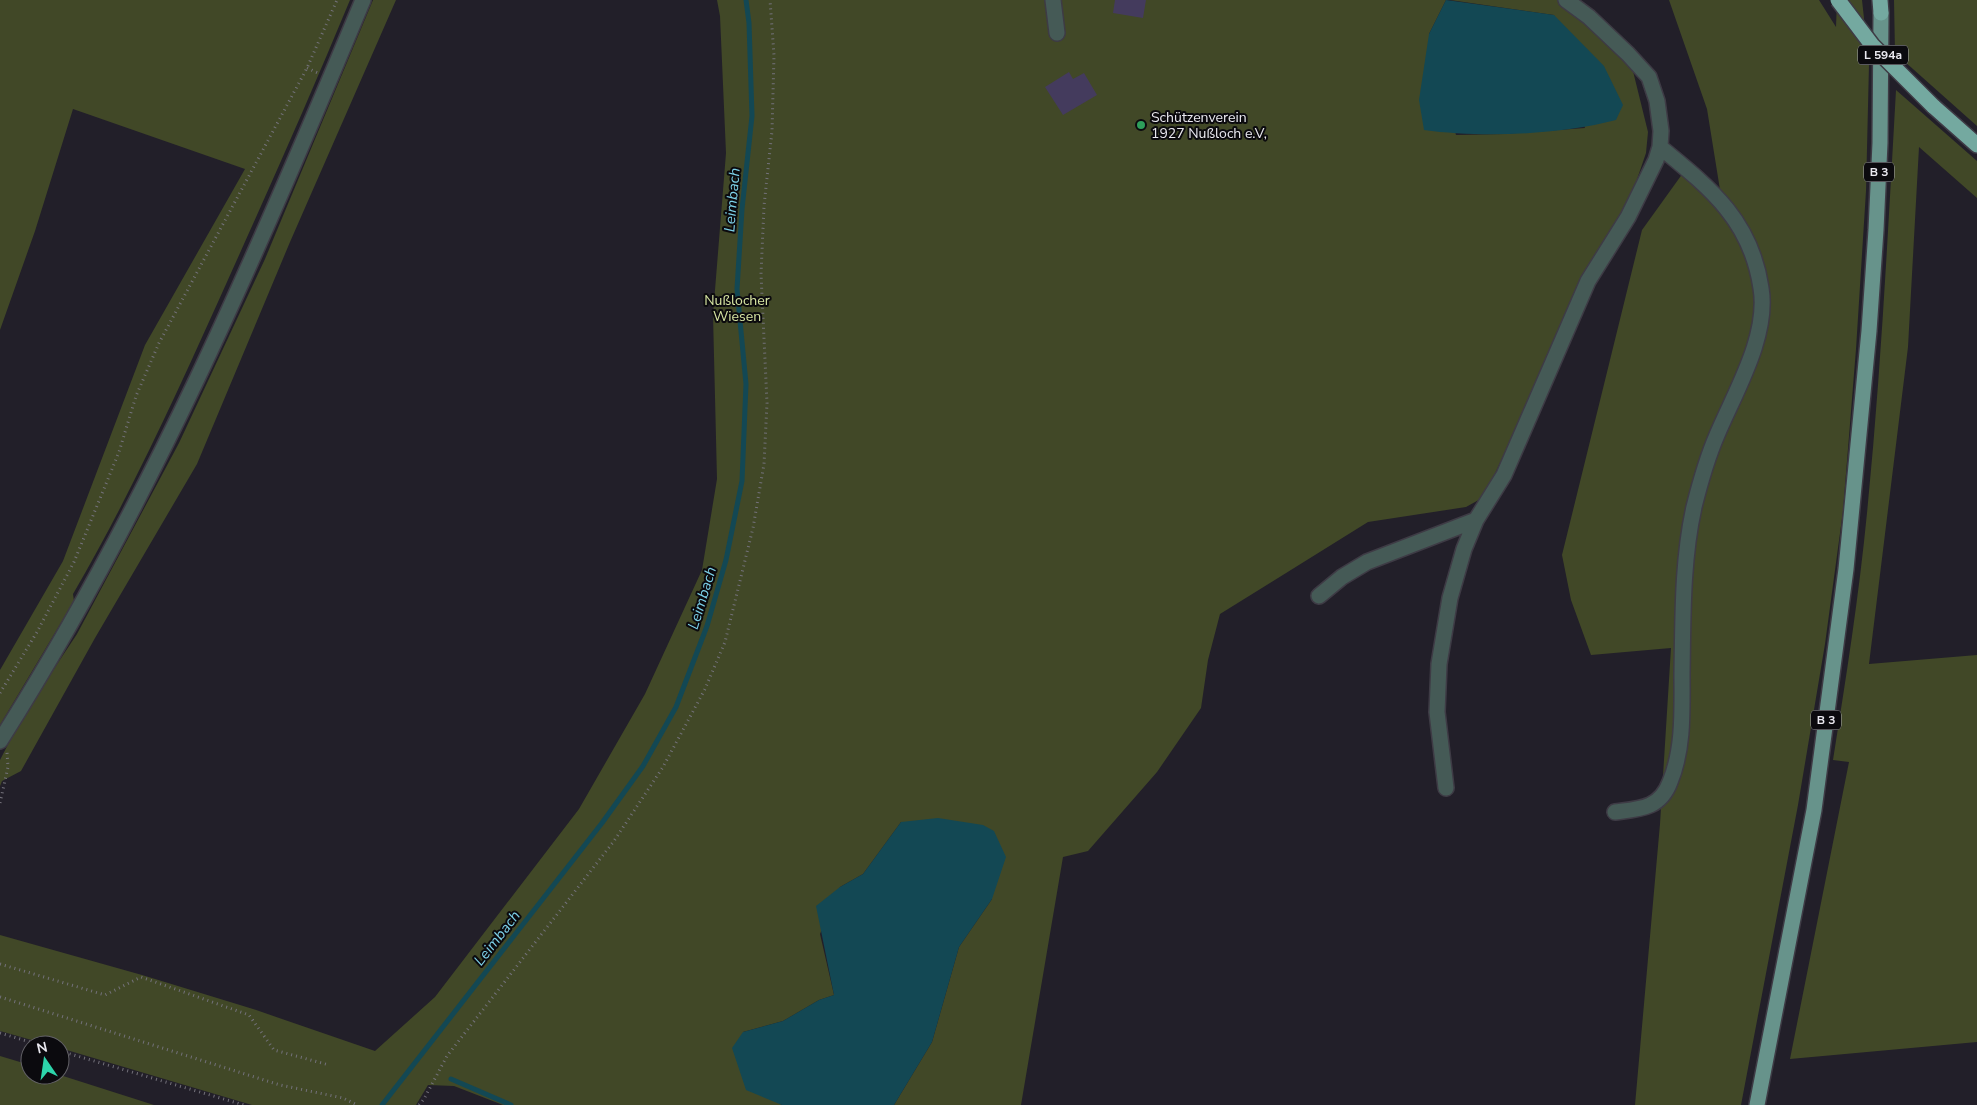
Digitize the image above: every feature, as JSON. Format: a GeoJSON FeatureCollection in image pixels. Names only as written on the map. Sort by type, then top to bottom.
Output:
{"type":"FeatureCollection","features":[{"type":"Feature","properties":{"kind":"highway","name":"L 594a"},"geometry":{"type":"LineString","coordinates":[[1838,0],[1872,45],[1933,106],[1977,145]]}},
{"type":"Feature","properties":{"kind":"main road","name":"B 3"},"geometry":{"type":"LineString","coordinates":[[1757,1105],[1814,810],[1846,570],[1870,331],[1880,143],[1880,4]]}},
{"type":"Feature","properties":{"kind":"street"},"geometry":{"type":"LineString","coordinates":[[3,736],[60,643],[156,464],[228,312],[363,0]]}},
{"type":"Feature","properties":{"kind":"street"},"geometry":{"type":"LineString","coordinates":[[1053,0],[1057,34]]}},
{"type":"Feature","properties":{"kind":"street"},"geometry":{"type":"LineString","coordinates":[[1446,788],[1437,712],[1439,664],[1450,598],[1464,549],[1476,520],[1504,475],[1567,325],[1588,281],[1628,217],[1656,160],[1660,147],[1662,132],[1657,101],[1650,77],[1589,17],[1566,0]]}},
{"type":"Feature","properties":{"kind":"street"},"geometry":{"type":"LineString","coordinates":[[1615,812],[1644,808],[1658,802],[1670,783],[1681,733],[1684,575],[1694,508],[1709,456],[1752,352],[1763,304],[1756,268],[1741,227],[1731,212],[1712,192],[1660,147]]}},
{"type":"Feature","properties":{"kind":"street"},"geometry":{"type":"LineString","coordinates":[[1319,596],[1342,577],[1367,562],[1476,520]]}},
{"type":"Feature","properties":{"kind":"path"},"geometry":{"type":"LineString","coordinates":[[0,693],[37,632],[74,562],[119,452],[136,396],[159,343],[303,76],[337,0]]}},
{"type":"Feature","properties":{"kind":"path"},"geometry":{"type":"LineString","coordinates":[[419,1105],[447,1056],[614,841],[663,767],[704,689],[725,642],[753,528],[764,464],[767,403],[761,274],[764,206],[772,131],[774,56],[770,0]]}},
{"type":"Feature","properties":{"kind":"path"},"geometry":{"type":"LineString","coordinates":[[0,803],[8,767],[3,736]]}},
{"type":"Feature","properties":{"kind":"path"},"geometry":{"type":"LineString","coordinates":[[0,964],[105,995],[141,977],[248,1015],[274,1050],[329,1065]]}},
{"type":"Feature","properties":{"kind":"path"},"geometry":{"type":"LineString","coordinates":[[0,996],[280,1084],[343,1098],[357,1105]]}},
{"type":"Feature","properties":{"kind":"path"},"geometry":{"type":"LineString","coordinates":[[0,1033],[20,1039]]}},
{"type":"Feature","properties":{"kind":"path"},"geometry":{"type":"LineString","coordinates":[[70,1054],[244,1105]]}},
{"type":"Feature","properties":{"kind":"green space"},"geometry":{"type":"Polygon","coordinates":[[[0,0],[350,0],[262,205],[156,436],[116,516],[73,594],[74,601],[0,725],[0,670],[63,561],[145,345],[245,169],[73,109],[35,231],[0,330],[0,0]]]}},
{"type":"Feature","properties":{"kind":"green space"},"geometry":{"type":"Polygon","coordinates":[[[373,0],[396,0],[290,242],[197,464],[95,638],[21,771],[2,781],[0,786],[0,760],[22,717],[77,634],[179,443],[265,259],[373,0]]]}},
{"type":"Feature","properties":{"kind":"green space","name":"Nußlocher Wiesen"},"geometry":{"type":"Polygon","coordinates":[[[717,0],[1446,0],[1429,34],[1456,135],[1504,134],[1585,128],[1554,15],[1450,0],[1560,0],[1631,63],[1648,132],[1646,153],[1632,194],[1574,304],[1484,497],[1466,507],[1368,522],[1220,614],[1208,660],[1201,708],[1157,772],[1088,851],[1063,857],[1021,1105],[894,1105],[932,1042],[959,947],[992,899],[901,822],[863,874],[840,887],[820,934],[834,995],[819,1000],[783,1021],[743,1032],[779,1103],[782,1105],[503,1105],[454,1086],[428,1085],[416,1105],[252,1105],[70,1051],[70,1035],[20,1035],[20,1037],[0,1031],[0,935],[253,1009],[375,1051],[435,997],[579,809],[645,694],[702,570],[717,479],[713,315],[726,153],[720,16],[717,0]]]}},
{"type":"Feature","properties":{"kind":"green space"},"geometry":{"type":"Polygon","coordinates":[[[1669,0],[1819,0],[1836,27],[1837,0],[1862,0],[1869,64],[1866,191],[1843,511],[1825,644],[1798,805],[1741,1105],[1635,1105],[1660,824],[1671,648],[1591,655],[1571,600],[1562,555],[1642,230],[1688,166],[1721,196],[1707,109],[1669,0]]]}},
{"type":"Feature","properties":{"kind":"green space"},"geometry":{"type":"Polygon","coordinates":[[[1894,0],[1977,0],[1977,126],[1895,53],[1894,0]]]}},
{"type":"Feature","properties":{"kind":"green space"},"geometry":{"type":"Polygon","coordinates":[[[1896,90],[1977,161],[1977,198],[1919,147],[1908,347],[1869,664],[1977,655],[1977,1042],[1790,1059],[1849,762],[1833,760],[1856,606],[1872,460],[1896,90]]]}},
{"type":"Feature","properties":{"kind":"green space"},"geometry":{"type":"Polygon","coordinates":[[[0,1056],[20,1062],[20,1085],[70,1085],[70,1078],[154,1105],[0,1105],[0,1056]]]}},
{"type":"Feature","properties":{"kind":"water"},"geometry":{"type":"Polygon","coordinates":[[[1446,0],[1554,15],[1604,66],[1623,105],[1616,120],[1570,129],[1520,134],[1470,134],[1424,130],[1419,100],[1429,34],[1446,0]]]}},
{"type":"Feature","properties":{"kind":"water"},"geometry":{"type":"Polygon","coordinates":[[[938,818],[983,825],[994,831],[1006,857],[992,899],[959,947],[932,1042],[894,1105],[782,1105],[746,1090],[732,1048],[743,1032],[783,1021],[819,1000],[834,995],[816,906],[840,887],[863,874],[901,822],[938,818]]]}},
{"type":"Feature","properties":{"kind":"building"},"geometry":{"type":"Polygon","coordinates":[[[1115,0],[1146,0],[1143,18],[1113,13],[1115,0]]]}},
{"type":"Feature","properties":{"kind":"building"},"geometry":{"type":"Polygon","coordinates":[[[1069,72],[1073,79],[1084,73],[1097,95],[1063,115],[1045,87],[1069,72]]]}},
{"type":"Feature","properties":{"kind":"waterway","name":"Leimbach"},"geometry":{"type":"LineString","coordinates":[[382,1105],[602,823],[643,766],[676,707],[707,626],[726,560],[742,481],[746,384],[737,289],[742,209],[752,116],[749,23],[746,0]]}},
{"type":"Feature","properties":{"kind":"waterway"},"geometry":{"type":"LineString","coordinates":[[451,1079],[511,1105]]}},
{"type":"Feature","properties":{"kind":"place","name":"Schützenverein 1927 Nußloch e.V,"},"geometry":{"type":"Point","coordinates":[1141,125]}}]}
